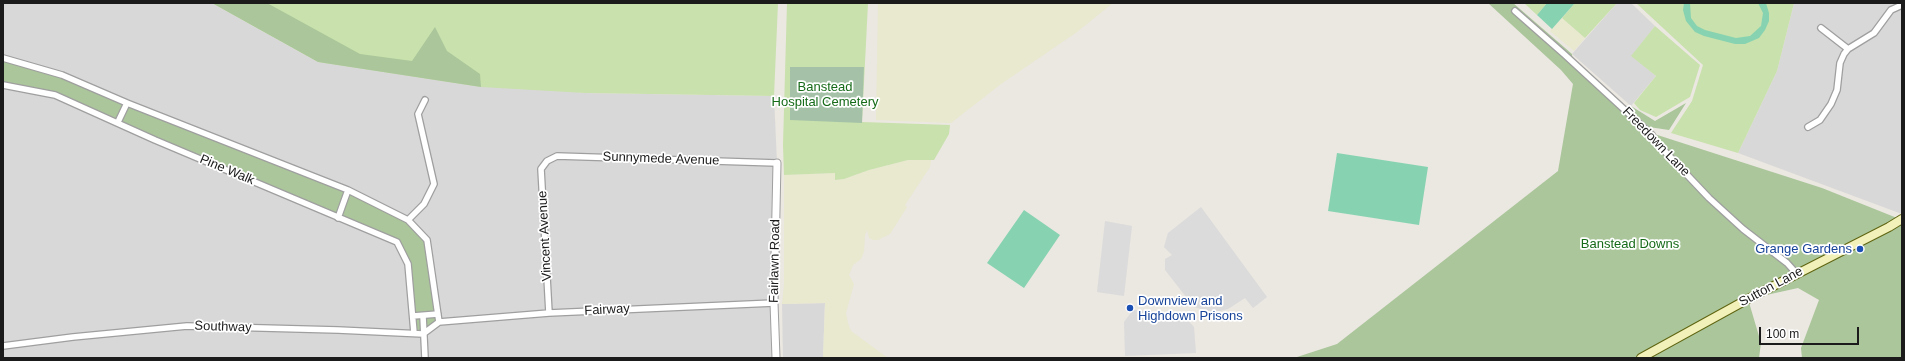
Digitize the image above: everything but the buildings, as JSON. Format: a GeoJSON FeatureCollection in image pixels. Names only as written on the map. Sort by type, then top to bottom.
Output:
{"type":"FeatureCollection","features":[{"type":"Feature","properties":{"kind":"main road","name":"Sutton Lane"},"geometry":{"type":"LineString","coordinates":[[1641,358],[1796,273],[1889,227],[1902,219]]}},
{"type":"Feature","properties":{"kind":"street"},"geometry":{"type":"LineString","coordinates":[[1808,127],[1820,120],[1831,104],[1837,90],[1840,63],[1848,49],[1869,38],[1891,10],[1902,6]]}},
{"type":"Feature","properties":{"kind":"street","name":"Freedown Lane"},"geometry":{"type":"LineString","coordinates":[[1515,11],[1652,135],[1655,141],[1709,198],[1743,229],[1787,263],[1796,273]]}},
{"type":"Feature","properties":{"kind":"street"},"geometry":{"type":"LineString","coordinates":[[1821,28],[1848,49]]}},
{"type":"Feature","properties":{"kind":"street","name":"Pine Walk"},"geometry":{"type":"LineString","coordinates":[[3,58],[62,75],[127,103],[348,190],[408,220],[427,240],[439,322]]}},
{"type":"Feature","properties":{"kind":"street","name":"Pine Walk"},"geometry":{"type":"LineString","coordinates":[[3,85],[55,94],[338,218],[397,242],[408,264],[414,333]]}},
{"type":"Feature","properties":{"kind":"street"},"geometry":{"type":"LineString","coordinates":[[408,220],[424,204],[434,184],[418,114],[425,100]]}},
{"type":"Feature","properties":{"kind":"street"},"geometry":{"type":"LineString","coordinates":[[118,122],[127,103]]}},
{"type":"Feature","properties":{"kind":"street","name":"Sunnymede Avenue"},"geometry":{"type":"LineString","coordinates":[[547,161],[557,156],[777,163]]}},
{"type":"Feature","properties":{"kind":"street","name":"Vincent Avenue"},"geometry":{"type":"LineString","coordinates":[[547,161],[541,169],[548,313]]}},
{"type":"Feature","properties":{"kind":"street","name":"Fairlawn Road"},"geometry":{"type":"LineString","coordinates":[[776,358],[774,303],[777,163]]}},
{"type":"Feature","properties":{"kind":"street"},"geometry":{"type":"LineString","coordinates":[[338,218],[348,190]]}},
{"type":"Feature","properties":{"kind":"street","name":"Fairway"},"geometry":{"type":"LineString","coordinates":[[439,322],[548,313],[774,303]]}},
{"type":"Feature","properties":{"kind":"street"},"geometry":{"type":"LineString","coordinates":[[413,316],[438,314]]}},
{"type":"Feature","properties":{"kind":"street"},"geometry":{"type":"LineString","coordinates":[[423,316],[425,358]]}},
{"type":"Feature","properties":{"kind":"street"},"geometry":{"type":"LineString","coordinates":[[423,334],[439,322]]}},
{"type":"Feature","properties":{"kind":"street","name":"Southway"},"geometry":{"type":"LineString","coordinates":[[3,346],[74,337],[187,326],[423,334]]}},
{"type":"Feature","properties":{"kind":"shaded area"},"geometry":{"type":"Polygon","coordinates":[[[3,3],[212,3],[318,62],[585,93],[774,96],[777,163],[776,358],[3,358],[3,3]]]}},
{"type":"Feature","properties":{"kind":"shaded area"},"geometry":{"type":"Polygon","coordinates":[[[1617,3],[1631,3],[1655,26],[1632,56],[1656,76],[1631,106],[1572,54],[1617,3]]]}},
{"type":"Feature","properties":{"kind":"shaded area"},"geometry":{"type":"Polygon","coordinates":[[[1794,3],[1902,3],[1902,214],[1738,153],[1777,71],[1794,3]]]}},
{"type":"Feature","properties":{"kind":"shaded area"},"geometry":{"type":"Polygon","coordinates":[[[1201,207],[1267,297],[1253,308],[1245,298],[1228,309],[1220,311],[1211,312],[1194,307],[1165,270],[1165,259],[1172,255],[1164,247],[1168,233],[1201,207]]]}},
{"type":"Feature","properties":{"kind":"shaded area"},"geometry":{"type":"Polygon","coordinates":[[[1105,221],[1132,226],[1124,296],[1097,292],[1105,221]]]}},
{"type":"Feature","properties":{"kind":"shaded area"},"geometry":{"type":"Polygon","coordinates":[[[825,303],[823,358],[783,358],[782,304],[825,303]]]}},
{"type":"Feature","properties":{"kind":"shaded area"},"geometry":{"type":"Polygon","coordinates":[[[1133,310],[1182,314],[1194,327],[1196,353],[1125,356],[1124,322],[1133,310]]]}},
{"type":"Feature","properties":{"kind":"green space"},"geometry":{"type":"Polygon","coordinates":[[[212,3],[778,3],[774,96],[585,93],[481,87],[318,62],[212,3]]]}},
{"type":"Feature","properties":{"kind":"green space"},"geometry":{"type":"Polygon","coordinates":[[[212,3],[267,3],[360,54],[412,61],[435,27],[447,51],[480,74],[481,87],[318,62],[212,3]]]}},
{"type":"Feature","properties":{"kind":"green space"},"geometry":{"type":"Polygon","coordinates":[[[787,3],[868,3],[862,122],[950,125],[949,134],[934,160],[908,160],[869,170],[844,179],[835,180],[835,173],[784,175],[783,145],[787,3]]]}},
{"type":"Feature","properties":{"kind":"green space"},"geometry":{"type":"Polygon","coordinates":[[[878,3],[1113,3],[1077,32],[1001,84],[951,123],[876,120],[878,3]]]}},
{"type":"Feature","properties":{"kind":"green space","name":"Banstead Downs"},"geometry":{"type":"Polygon","coordinates":[[[1488,3],[1513,3],[1572,54],[1573,66],[1645,131],[1822,188],[1902,220],[1902,358],[1802,358],[1801,348],[1819,300],[1798,288],[1748,299],[1761,343],[1759,358],[1294,358],[1337,344],[1558,171],[1573,84],[1561,70],[1488,3]]]}},
{"type":"Feature","properties":{"kind":"green space"},"geometry":{"type":"Polygon","coordinates":[[[1524,3],[1547,3],[1537,15],[1524,3]]]}},
{"type":"Feature","properties":{"kind":"green space"},"geometry":{"type":"Polygon","coordinates":[[[1547,3],[1575,3],[1552,29],[1537,15],[1547,3]]]}},
{"type":"Feature","properties":{"kind":"green space"},"geometry":{"type":"Polygon","coordinates":[[[1575,3],[1617,3],[1585,38],[1562,18],[1575,3]]]}},
{"type":"Feature","properties":{"kind":"green space"},"geometry":{"type":"Polygon","coordinates":[[[1636,3],[1794,3],[1777,71],[1738,153],[1671,133],[1692,101],[1703,65],[1636,3]]]}},
{"type":"Feature","properties":{"kind":"green space"},"geometry":{"type":"Polygon","coordinates":[[[1684,3],[1690,3],[1691,18],[1697,26],[1705,30],[1736,38],[1750,36],[1761,26],[1763,13],[1758,3],[1766,3],[1769,13],[1769,21],[1759,38],[1745,44],[1735,44],[1704,36],[1695,32],[1686,21],[1683,10],[1684,3]]]}},
{"type":"Feature","properties":{"kind":"green space"},"geometry":{"type":"Polygon","coordinates":[[[1562,18],[1585,38],[1574,51],[1550,31],[1562,18]]]}},
{"type":"Feature","properties":{"kind":"green space"},"geometry":{"type":"Polygon","coordinates":[[[1655,26],[1700,65],[1690,97],[1656,117],[1640,110],[1634,103],[1656,76],[1631,56],[1655,26]]]}},
{"type":"Feature","properties":{"kind":"green space"},"geometry":{"type":"Polygon","coordinates":[[[3,58],[62,75],[348,190],[408,220],[427,240],[439,322],[423,334],[414,333],[408,264],[397,242],[55,95],[3,85],[3,58]]]}},
{"type":"Feature","properties":{"kind":"green space","name":"Banstead Hospital Cemetery"},"geometry":{"type":"Polygon","coordinates":[[[790,67],[864,67],[862,123],[790,120],[790,67]]]}},
{"type":"Feature","properties":{"kind":"green space"},"geometry":{"type":"Polygon","coordinates":[[[1686,103],[1669,130],[1649,127],[1633,112],[1631,106],[1655,121],[1686,103]]]}},
{"type":"Feature","properties":{"kind":"green space"},"geometry":{"type":"Polygon","coordinates":[[[1337,153],[1428,167],[1419,225],[1328,211],[1337,153]]]}},
{"type":"Feature","properties":{"kind":"green space"},"geometry":{"type":"Polygon","coordinates":[[[908,160],[931,160],[930,167],[905,205],[907,207],[890,234],[878,240],[873,240],[869,238],[867,230],[865,235],[864,252],[861,259],[853,265],[849,275],[854,284],[846,313],[851,331],[888,358],[823,358],[825,303],[782,304],[784,285],[784,175],[835,173],[835,180],[844,179],[869,170],[908,160]]]}},
{"type":"Feature","properties":{"kind":"green space"},"geometry":{"type":"Polygon","coordinates":[[[1024,210],[1060,235],[1024,288],[987,263],[1024,210]]]}},
{"type":"Feature","properties":{"kind":"place","name":"Grange Gardens"},"geometry":{"type":"Point","coordinates":[1860,249]}},
{"type":"Feature","properties":{"kind":"place","name":"Downview and Highdown Prisons"},"geometry":{"type":"Point","coordinates":[1130,308]}}]}
